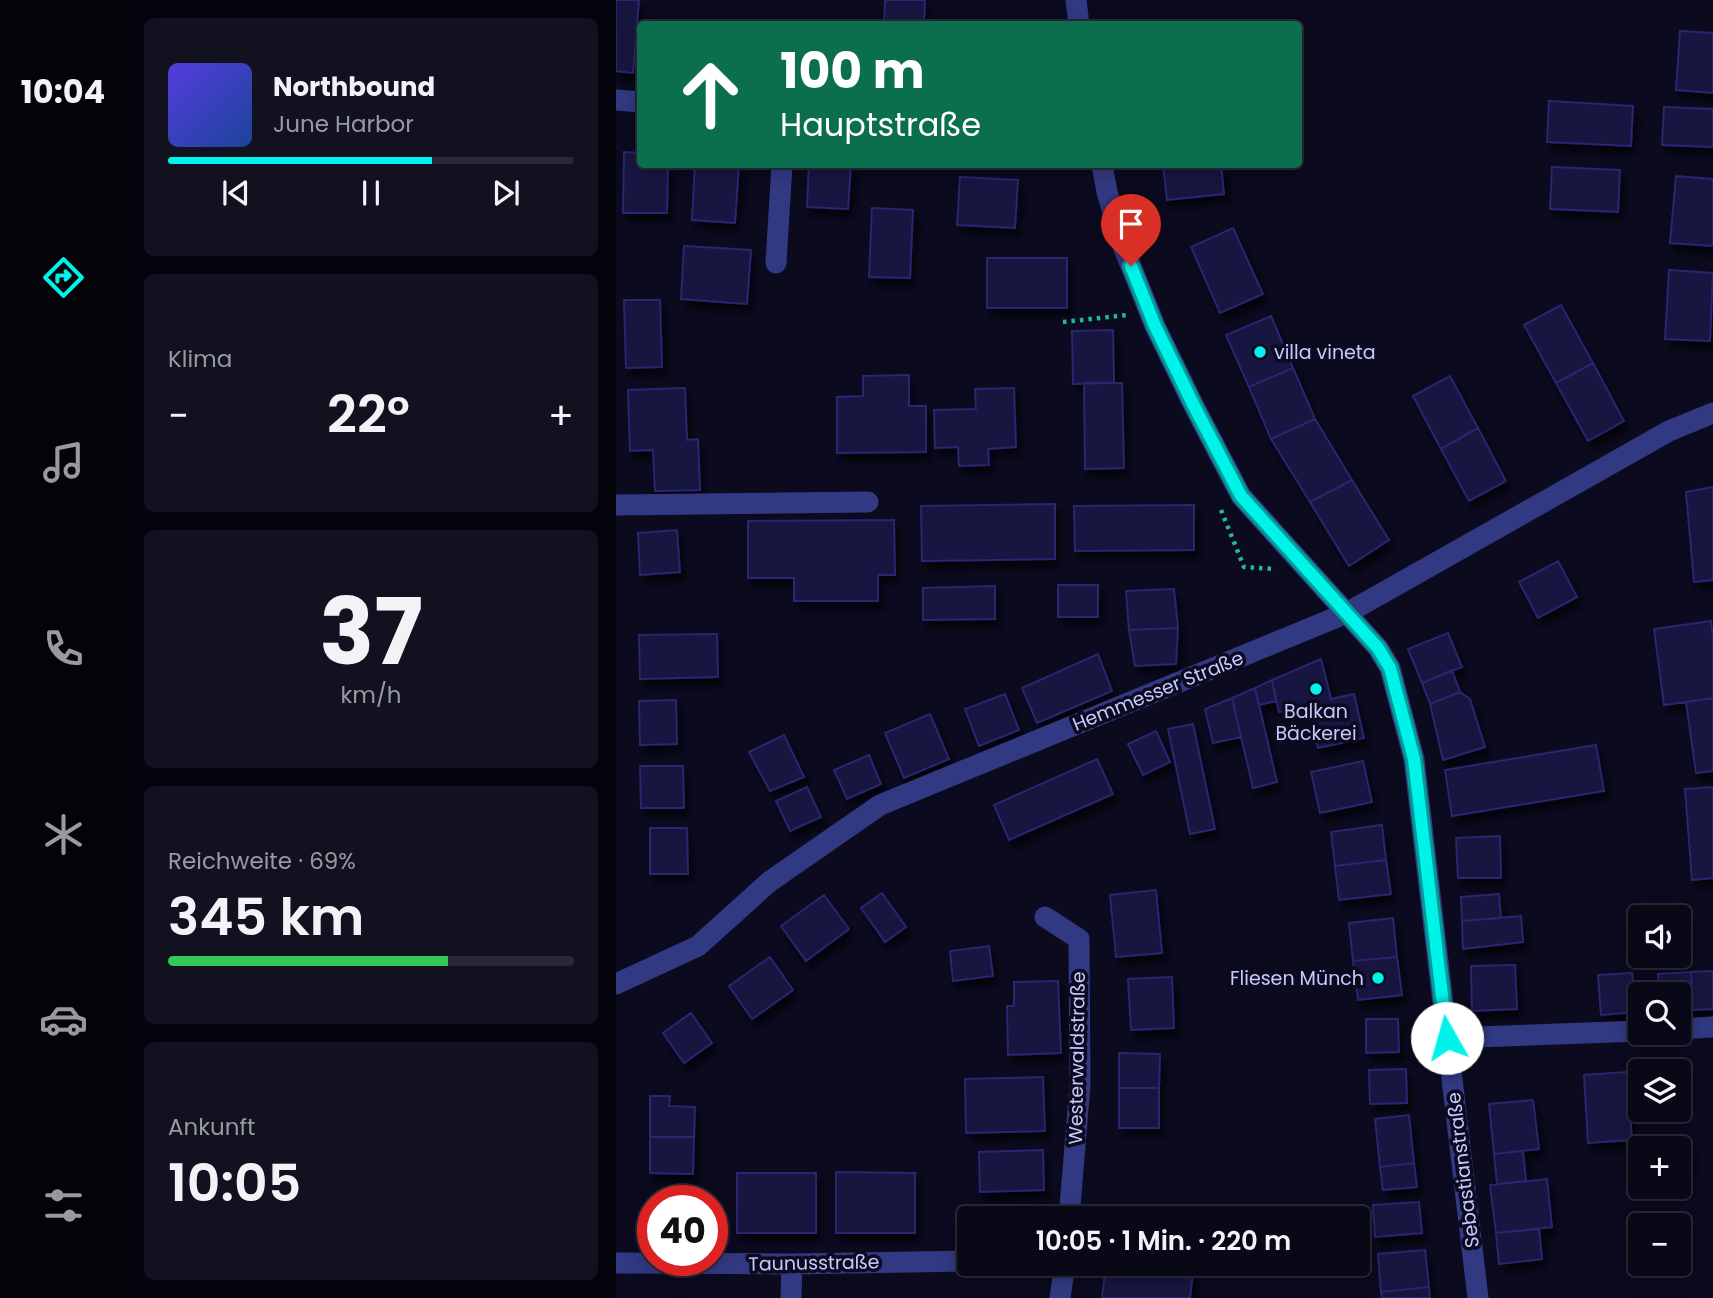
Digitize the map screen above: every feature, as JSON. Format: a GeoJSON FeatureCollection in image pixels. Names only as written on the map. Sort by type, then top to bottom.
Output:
{"type":"FeatureCollection","features":[{"type":"Feature","properties":{"kind":"street"},"geometry":{"type":"LineString","coordinates":[[1076,0],[1079,21]]}},
{"type":"Feature","properties":{"kind":"street"},"geometry":{"type":"LineString","coordinates":[[616,100],[637,102]]}},
{"type":"Feature","properties":{"kind":"street"},"geometry":{"type":"LineString","coordinates":[[776,263],[782,168]]}},
{"type":"Feature","properties":{"kind":"street","name":"Sebastianstraße"},"geometry":{"type":"LineString","coordinates":[[1103,168],[1123,246],[1155,326],[1241,496],[1378,648],[1390,668],[1414,759],[1478,1298]]}},
{"type":"Feature","properties":{"kind":"street","name":"Hemmesser Straße"},"geometry":{"type":"LineString","coordinates":[[616,984],[698,946],[769,882],[880,805],[1347,613],[1669,432],[1713,413]]}},
{"type":"Feature","properties":{"kind":"street"},"geometry":{"type":"LineString","coordinates":[[616,505],[868,502]]}},
{"type":"Feature","properties":{"kind":"street","name":"Westerwaldstraße"},"geometry":{"type":"LineString","coordinates":[[1045,917],[1079,939],[1080,1085],[1070,1206]]}},
{"type":"Feature","properties":{"kind":"street"},"geometry":{"type":"LineString","coordinates":[[1691,1028],[1713,1027]]}},
{"type":"Feature","properties":{"kind":"street"},"geometry":{"type":"LineString","coordinates":[[1447,1038],[1628,1031]]}},
{"type":"Feature","properties":{"kind":"street","name":"Taunusstraße"},"geometry":{"type":"LineString","coordinates":[[616,1264],[957,1261]]}},
{"type":"Feature","properties":{"kind":"street"},"geometry":{"type":"LineString","coordinates":[[791,1298],[792,1264]]}},
{"type":"Feature","properties":{"kind":"street"},"geometry":{"type":"LineString","coordinates":[[1060,1298],[1063,1276]]}},
{"type":"Feature","properties":{"kind":"path"},"geometry":{"type":"LineString","coordinates":[[1063,322],[1135,314]]}},
{"type":"Feature","properties":{"kind":"building"},"geometry":{"type":"Polygon","coordinates":[[[616,0],[639,0],[633,73],[616,71],[616,0]]]}},
{"type":"Feature","properties":{"kind":"building"},"geometry":{"type":"Polygon","coordinates":[[[885,0],[925,0],[924,21],[884,21],[885,0]]]}},
{"type":"Feature","properties":{"kind":"building"},"geometry":{"type":"Polygon","coordinates":[[[1680,31],[1713,33],[1713,93],[1676,90],[1680,31]]]}},
{"type":"Feature","properties":{"kind":"building"},"geometry":{"type":"Polygon","coordinates":[[[1549,101],[1633,106],[1631,146],[1547,142],[1549,101]]]}},
{"type":"Feature","properties":{"kind":"building"},"geometry":{"type":"Polygon","coordinates":[[[1664,107],[1713,109],[1713,147],[1662,145],[1664,107]]]}},
{"type":"Feature","properties":{"kind":"building"},"geometry":{"type":"Polygon","coordinates":[[[624,152],[637,153],[637,168],[668,168],[667,213],[623,213],[624,152]]]}},
{"type":"Feature","properties":{"kind":"building"},"geometry":{"type":"Polygon","coordinates":[[[1552,167],[1620,170],[1618,212],[1550,209],[1552,167]]]}},
{"type":"Feature","properties":{"kind":"building"},"geometry":{"type":"Polygon","coordinates":[[[695,168],[739,168],[735,223],[692,220],[695,168]]]}},
{"type":"Feature","properties":{"kind":"building"},"geometry":{"type":"Polygon","coordinates":[[[809,168],[851,168],[848,209],[807,207],[809,168]]]}},
{"type":"Feature","properties":{"kind":"building"},"geometry":{"type":"Polygon","coordinates":[[[1163,168],[1221,168],[1224,194],[1167,200],[1163,168]]]}},
{"type":"Feature","properties":{"kind":"building"},"geometry":{"type":"Polygon","coordinates":[[[1676,176],[1713,179],[1713,246],[1670,243],[1676,176]]]}},
{"type":"Feature","properties":{"kind":"building"},"geometry":{"type":"Polygon","coordinates":[[[960,177],[1018,180],[1015,228],[957,225],[960,177]]]}},
{"type":"Feature","properties":{"kind":"building"},"geometry":{"type":"Polygon","coordinates":[[[872,208],[913,210],[910,278],[869,277],[872,208]]]}},
{"type":"Feature","properties":{"kind":"building"},"geometry":{"type":"Polygon","coordinates":[[[1233,228],[1263,294],[1220,313],[1191,247],[1233,228]]]}},
{"type":"Feature","properties":{"kind":"building"},"geometry":{"type":"Polygon","coordinates":[[[684,246],[751,250],[747,304],[681,299],[684,246]]]}},
{"type":"Feature","properties":{"kind":"building"},"geometry":{"type":"Polygon","coordinates":[[[987,258],[1067,258],[1067,308],[987,308],[987,258]]]}},
{"type":"Feature","properties":{"kind":"building"},"geometry":{"type":"Polygon","coordinates":[[[1669,270],[1713,273],[1710,341],[1665,339],[1669,270]]]}},
{"type":"Feature","properties":{"kind":"building"},"geometry":{"type":"Polygon","coordinates":[[[624,300],[660,300],[662,367],[626,368],[624,300]]]}},
{"type":"Feature","properties":{"kind":"building"},"geometry":{"type":"Polygon","coordinates":[[[1561,305],[1593,363],[1556,383],[1524,325],[1561,305]]]}},
{"type":"Feature","properties":{"kind":"building","name":"villa vineta"},"geometry":{"type":"Polygon","coordinates":[[[1271,316],[1293,368],[1249,387],[1226,335],[1271,316]]]}},
{"type":"Feature","properties":{"kind":"building"},"geometry":{"type":"Polygon","coordinates":[[[1113,330],[1114,383],[1073,384],[1072,331],[1113,330]]]}},
{"type":"Feature","properties":{"kind":"building"},"geometry":{"type":"Polygon","coordinates":[[[1593,363],[1624,421],[1588,441],[1556,383],[1593,363]]]}},
{"type":"Feature","properties":{"kind":"building"},"geometry":{"type":"Polygon","coordinates":[[[1293,368],[1315,419],[1271,439],[1249,387],[1293,368]]]}},
{"type":"Feature","properties":{"kind":"building"},"geometry":{"type":"Polygon","coordinates":[[[909,375],[909,406],[926,406],[926,452],[837,453],[837,397],[863,396],[863,376],[909,375]]]}},
{"type":"Feature","properties":{"kind":"building"},"geometry":{"type":"Polygon","coordinates":[[[1450,376],[1478,428],[1441,449],[1413,396],[1450,376]]]}},
{"type":"Feature","properties":{"kind":"building"},"geometry":{"type":"Polygon","coordinates":[[[1084,383],[1122,383],[1124,468],[1085,469],[1084,383]]]}},
{"type":"Feature","properties":{"kind":"building"},"geometry":{"type":"Polygon","coordinates":[[[685,388],[687,440],[698,439],[700,490],[655,491],[653,450],[630,451],[628,390],[685,388]]]}},
{"type":"Feature","properties":{"kind":"building"},"geometry":{"type":"Polygon","coordinates":[[[1014,388],[1016,447],[988,449],[989,465],[959,466],[958,447],[935,448],[934,410],[976,409],[975,389],[1014,388]]]}},
{"type":"Feature","properties":{"kind":"building"},"geometry":{"type":"Polygon","coordinates":[[[1315,419],[1352,480],[1310,502],[1271,439],[1315,419]]]}},
{"type":"Feature","properties":{"kind":"building"},"geometry":{"type":"Polygon","coordinates":[[[1478,428],[1506,481],[1469,501],[1441,449],[1478,428]]]}},
{"type":"Feature","properties":{"kind":"building"},"geometry":{"type":"Polygon","coordinates":[[[1352,480],[1389,540],[1349,566],[1310,502],[1352,480]]]}},
{"type":"Feature","properties":{"kind":"building"},"geometry":{"type":"Polygon","coordinates":[[[1713,487],[1713,580],[1694,582],[1686,492],[1713,487]]]}},
{"type":"Feature","properties":{"kind":"building"},"geometry":{"type":"Polygon","coordinates":[[[1055,504],[1055,559],[922,561],[921,506],[1055,504]]]}},
{"type":"Feature","properties":{"kind":"building"},"geometry":{"type":"Polygon","coordinates":[[[1194,505],[1194,550],[1075,551],[1074,506],[1194,505]]]}},
{"type":"Feature","properties":{"kind":"building"},"geometry":{"type":"Polygon","coordinates":[[[894,520],[895,575],[878,575],[878,601],[794,601],[794,578],[748,578],[748,521],[894,520]]]}},
{"type":"Feature","properties":{"kind":"building"},"geometry":{"type":"Polygon","coordinates":[[[677,530],[680,572],[640,575],[638,533],[677,530]]]}},
{"type":"Feature","properties":{"kind":"building"},"geometry":{"type":"Polygon","coordinates":[[[1558,561],[1577,597],[1538,618],[1519,582],[1558,561]]]}},
{"type":"Feature","properties":{"kind":"building"},"geometry":{"type":"Polygon","coordinates":[[[1058,585],[1098,585],[1098,617],[1058,617],[1058,585]]]}},
{"type":"Feature","properties":{"kind":"building"},"geometry":{"type":"Polygon","coordinates":[[[995,586],[995,619],[923,620],[923,588],[995,586]]]}},
{"type":"Feature","properties":{"kind":"building"},"geometry":{"type":"Polygon","coordinates":[[[1174,589],[1178,628],[1129,630],[1126,591],[1174,589]]]}},
{"type":"Feature","properties":{"kind":"building"},"geometry":{"type":"Polygon","coordinates":[[[1711,621],[1713,698],[1664,705],[1654,629],[1711,621]]]}},
{"type":"Feature","properties":{"kind":"building"},"geometry":{"type":"Polygon","coordinates":[[[1178,628],[1176,664],[1135,666],[1129,630],[1178,628]]]}},
{"type":"Feature","properties":{"kind":"building"},"geometry":{"type":"Polygon","coordinates":[[[1448,633],[1462,667],[1422,683],[1408,649],[1448,633]]]}},
{"type":"Feature","properties":{"kind":"building"},"geometry":{"type":"Polygon","coordinates":[[[717,634],[718,677],[640,679],[639,635],[717,634]]]}},
{"type":"Feature","properties":{"kind":"building"},"geometry":{"type":"Polygon","coordinates":[[[1098,654],[1112,691],[1037,723],[1022,688],[1098,654]]]}},
{"type":"Feature","properties":{"kind":"building"},"geometry":{"type":"Polygon","coordinates":[[[1321,659],[1331,699],[1354,694],[1364,738],[1318,748],[1308,705],[1279,712],[1272,680],[1321,659]]]}},
{"type":"Feature","properties":{"kind":"building"},"geometry":{"type":"Polygon","coordinates":[[[1452,670],[1460,692],[1430,704],[1422,683],[1452,670]]]}},
{"type":"Feature","properties":{"kind":"building"},"geometry":{"type":"Polygon","coordinates":[[[1272,680],[1276,701],[1259,705],[1255,688],[1272,680]]]}},
{"type":"Feature","properties":{"kind":"building"},"geometry":{"type":"Polygon","coordinates":[[[1255,688],[1277,782],[1253,788],[1232,698],[1255,688]]]}},
{"type":"Feature","properties":{"kind":"building"},"geometry":{"type":"Polygon","coordinates":[[[1460,692],[1470,699],[1485,747],[1443,760],[1430,704],[1460,692]]]}},
{"type":"Feature","properties":{"kind":"building"},"geometry":{"type":"Polygon","coordinates":[[[1005,694],[1019,730],[979,746],[965,709],[1005,694]]]}},
{"type":"Feature","properties":{"kind":"building"},"geometry":{"type":"Polygon","coordinates":[[[1232,698],[1241,737],[1213,743],[1205,709],[1232,698]]]}},
{"type":"Feature","properties":{"kind":"building"},"geometry":{"type":"Polygon","coordinates":[[[1713,698],[1713,771],[1696,773],[1686,702],[1713,698]]]}},
{"type":"Feature","properties":{"kind":"building"},"geometry":{"type":"Polygon","coordinates":[[[676,700],[677,744],[640,745],[639,701],[676,700]]]}},
{"type":"Feature","properties":{"kind":"building"},"geometry":{"type":"Polygon","coordinates":[[[930,714],[949,759],[904,778],[885,733],[930,714]]]}},
{"type":"Feature","properties":{"kind":"building"},"geometry":{"type":"Polygon","coordinates":[[[1193,724],[1215,829],[1190,834],[1168,729],[1193,724]]]}},
{"type":"Feature","properties":{"kind":"building"},"geometry":{"type":"Polygon","coordinates":[[[1156,731],[1170,762],[1143,775],[1128,744],[1156,731]]]}},
{"type":"Feature","properties":{"kind":"building"},"geometry":{"type":"Polygon","coordinates":[[[784,735],[804,777],[770,791],[749,752],[784,735]]]}},
{"type":"Feature","properties":{"kind":"building"},"geometry":{"type":"Polygon","coordinates":[[[1596,745],[1604,791],[1452,816],[1445,770],[1596,745]]]}},
{"type":"Feature","properties":{"kind":"building"},"geometry":{"type":"Polygon","coordinates":[[[869,755],[881,784],[847,799],[834,770],[869,755]]]}},
{"type":"Feature","properties":{"kind":"building"},"geometry":{"type":"Polygon","coordinates":[[[1097,759],[1113,794],[1009,840],[994,805],[1097,759]]]}},
{"type":"Feature","properties":{"kind":"building"},"geometry":{"type":"Polygon","coordinates":[[[1363,761],[1372,802],[1320,813],[1311,772],[1363,761]]]}},
{"type":"Feature","properties":{"kind":"building"},"geometry":{"type":"Polygon","coordinates":[[[640,766],[683,766],[684,808],[641,808],[640,766]]]}},
{"type":"Feature","properties":{"kind":"building"},"geometry":{"type":"Polygon","coordinates":[[[807,787],[821,817],[790,831],[776,801],[807,787]]]}},
{"type":"Feature","properties":{"kind":"building"},"geometry":{"type":"Polygon","coordinates":[[[1713,787],[1713,878],[1692,880],[1685,789],[1713,787]]]}},
{"type":"Feature","properties":{"kind":"building"},"geometry":{"type":"Polygon","coordinates":[[[1382,825],[1386,860],[1335,866],[1331,832],[1382,825]]]}},
{"type":"Feature","properties":{"kind":"building"},"geometry":{"type":"Polygon","coordinates":[[[650,828],[687,828],[688,874],[650,874],[650,828]]]}},
{"type":"Feature","properties":{"kind":"building"},"geometry":{"type":"Polygon","coordinates":[[[1500,836],[1501,878],[1458,878],[1456,838],[1500,836]]]}},
{"type":"Feature","properties":{"kind":"building"},"geometry":{"type":"Polygon","coordinates":[[[1386,860],[1391,894],[1339,900],[1335,866],[1386,860]]]}},
{"type":"Feature","properties":{"kind":"building"},"geometry":{"type":"Polygon","coordinates":[[[1156,890],[1162,953],[1116,957],[1110,895],[1156,890]]]}},
{"type":"Feature","properties":{"kind":"building"},"geometry":{"type":"Polygon","coordinates":[[[882,893],[906,927],[885,942],[861,908],[882,893]]]}},
{"type":"Feature","properties":{"kind":"building"},"geometry":{"type":"Polygon","coordinates":[[[1499,894],[1501,918],[1462,921],[1461,897],[1499,894]]]}},
{"type":"Feature","properties":{"kind":"building"},"geometry":{"type":"Polygon","coordinates":[[[824,895],[849,929],[806,961],[781,926],[824,895]]]}},
{"type":"Feature","properties":{"kind":"building"},"geometry":{"type":"Polygon","coordinates":[[[1521,916],[1523,942],[1463,949],[1462,921],[1521,916]]]}},
{"type":"Feature","properties":{"kind":"building"},"geometry":{"type":"Polygon","coordinates":[[[1393,918],[1397,957],[1353,961],[1349,923],[1393,918]]]}},
{"type":"Feature","properties":{"kind":"building"},"geometry":{"type":"Polygon","coordinates":[[[989,946],[993,976],[953,981],[950,951],[989,946]]]}},
{"type":"Feature","properties":{"kind":"building"},"geometry":{"type":"Polygon","coordinates":[[[770,957],[793,990],[752,1019],[729,986],[770,957]]]}},
{"type":"Feature","properties":{"kind":"building","name":"Fliesen Münch"},"geometry":{"type":"Polygon","coordinates":[[[1397,957],[1402,995],[1358,1000],[1353,961],[1397,957]]]}},
{"type":"Feature","properties":{"kind":"building"},"geometry":{"type":"Polygon","coordinates":[[[1515,965],[1517,1009],[1472,1011],[1471,966],[1515,965]]]}},
{"type":"Feature","properties":{"kind":"building"},"geometry":{"type":"Polygon","coordinates":[[[1713,971],[1713,1009],[1693,1010],[1691,972],[1713,971]]]}},
{"type":"Feature","properties":{"kind":"building"},"geometry":{"type":"Polygon","coordinates":[[[1691,972],[1693,1010],[1691,982],[1658,982],[1658,974],[1691,972]]]}},
{"type":"Feature","properties":{"kind":"building"},"geometry":{"type":"Polygon","coordinates":[[[1632,973],[1633,982],[1628,982],[1628,1013],[1601,1015],[1598,975],[1632,973]]]}},
{"type":"Feature","properties":{"kind":"building"},"geometry":{"type":"Polygon","coordinates":[[[1172,977],[1174,1028],[1131,1030],[1128,979],[1172,977]]]}},
{"type":"Feature","properties":{"kind":"building"},"geometry":{"type":"Polygon","coordinates":[[[1058,981],[1061,1053],[1008,1055],[1007,1006],[1014,1006],[1014,982],[1058,981]]]}},
{"type":"Feature","properties":{"kind":"building"},"geometry":{"type":"Polygon","coordinates":[[[691,1013],[712,1043],[684,1063],[663,1033],[691,1013]]]}},
{"type":"Feature","properties":{"kind":"building"},"geometry":{"type":"Polygon","coordinates":[[[1366,1019],[1398,1019],[1399,1052],[1366,1053],[1366,1019]]]}},
{"type":"Feature","properties":{"kind":"building"},"geometry":{"type":"Polygon","coordinates":[[[1119,1053],[1160,1054],[1159,1088],[1119,1088],[1119,1053]]]}},
{"type":"Feature","properties":{"kind":"building"},"geometry":{"type":"Polygon","coordinates":[[[1406,1069],[1407,1103],[1370,1104],[1369,1070],[1406,1069]]]}},
{"type":"Feature","properties":{"kind":"building"},"geometry":{"type":"Polygon","coordinates":[[[1627,1072],[1628,1122],[1631,1122],[1632,1136],[1628,1136],[1628,1140],[1588,1143],[1584,1075],[1627,1072]]]}},
{"type":"Feature","properties":{"kind":"building"},"geometry":{"type":"Polygon","coordinates":[[[1043,1077],[1045,1131],[966,1133],[965,1079],[1043,1077]]]}},
{"type":"Feature","properties":{"kind":"building"},"geometry":{"type":"Polygon","coordinates":[[[1119,1088],[1159,1088],[1159,1128],[1119,1128],[1119,1088]]]}},
{"type":"Feature","properties":{"kind":"building"},"geometry":{"type":"Polygon","coordinates":[[[650,1096],[670,1096],[669,1106],[695,1107],[694,1137],[650,1137],[650,1096]]]}},
{"type":"Feature","properties":{"kind":"building"},"geometry":{"type":"Polygon","coordinates":[[[1533,1100],[1539,1149],[1494,1154],[1489,1104],[1533,1100]]]}},
{"type":"Feature","properties":{"kind":"building"},"geometry":{"type":"Polygon","coordinates":[[[1409,1115],[1414,1163],[1380,1167],[1375,1119],[1409,1115]]]}},
{"type":"Feature","properties":{"kind":"building"},"geometry":{"type":"Polygon","coordinates":[[[650,1137],[694,1137],[693,1174],[650,1173],[650,1137]]]}},
{"type":"Feature","properties":{"kind":"building"},"geometry":{"type":"Polygon","coordinates":[[[1043,1150],[1044,1190],[980,1192],[979,1152],[1043,1150]]]}},
{"type":"Feature","properties":{"kind":"building"},"geometry":{"type":"Polygon","coordinates":[[[1523,1151],[1526,1181],[1497,1184],[1494,1154],[1523,1151]]]}},
{"type":"Feature","properties":{"kind":"building"},"geometry":{"type":"Polygon","coordinates":[[[1414,1163],[1417,1187],[1383,1190],[1380,1167],[1414,1163]]]}},
{"type":"Feature","properties":{"kind":"building"},"geometry":{"type":"Polygon","coordinates":[[[836,1172],[915,1173],[915,1233],[836,1233],[836,1172]]]}},
{"type":"Feature","properties":{"kind":"building"},"geometry":{"type":"Polygon","coordinates":[[[737,1173],[816,1173],[816,1233],[737,1233],[737,1173]]]}},
{"type":"Feature","properties":{"kind":"building"},"geometry":{"type":"Polygon","coordinates":[[[1547,1179],[1552,1227],[1496,1233],[1490,1185],[1547,1179]]]}},
{"type":"Feature","properties":{"kind":"building"},"geometry":{"type":"Polygon","coordinates":[[[1419,1202],[1422,1233],[1375,1237],[1373,1205],[1419,1202]]]}},
{"type":"Feature","properties":{"kind":"building"},"geometry":{"type":"Polygon","coordinates":[[[1539,1229],[1542,1259],[1499,1264],[1496,1233],[1539,1229]]]}},
{"type":"Feature","properties":{"kind":"building"},"geometry":{"type":"Polygon","coordinates":[[[1425,1250],[1429,1287],[1381,1292],[1378,1254],[1425,1250]]]}},
{"type":"Feature","properties":{"kind":"building"},"geometry":{"type":"Polygon","coordinates":[[[1105,1276],[1193,1276],[1190,1298],[1102,1298],[1105,1276]]]}},
{"type":"Feature","properties":{"kind":"building"},"geometry":{"type":"Polygon","coordinates":[[[1429,1287],[1430,1298],[1382,1298],[1381,1292],[1429,1287]]]}},
{"type":"Feature","properties":{"kind":"place","name":"villa vineta"},"geometry":{"type":"Point","coordinates":[1260,352]}},
{"type":"Feature","properties":{"kind":"place","name":"Balkan Bäckerei"},"geometry":{"type":"Point","coordinates":[1316,689]}},
{"type":"Feature","properties":{"kind":"place","name":"Fliesen Münch"},"geometry":{"type":"Point","coordinates":[1378,978]}},
{"type":"Feature","properties":{"kind":"route"},"geometry":{"type":"LineString","coordinates":[[1131,266],[1155,326],[1241,496],[1378,648],[1390,668],[1414,759],[1447,1038]]}}]}
